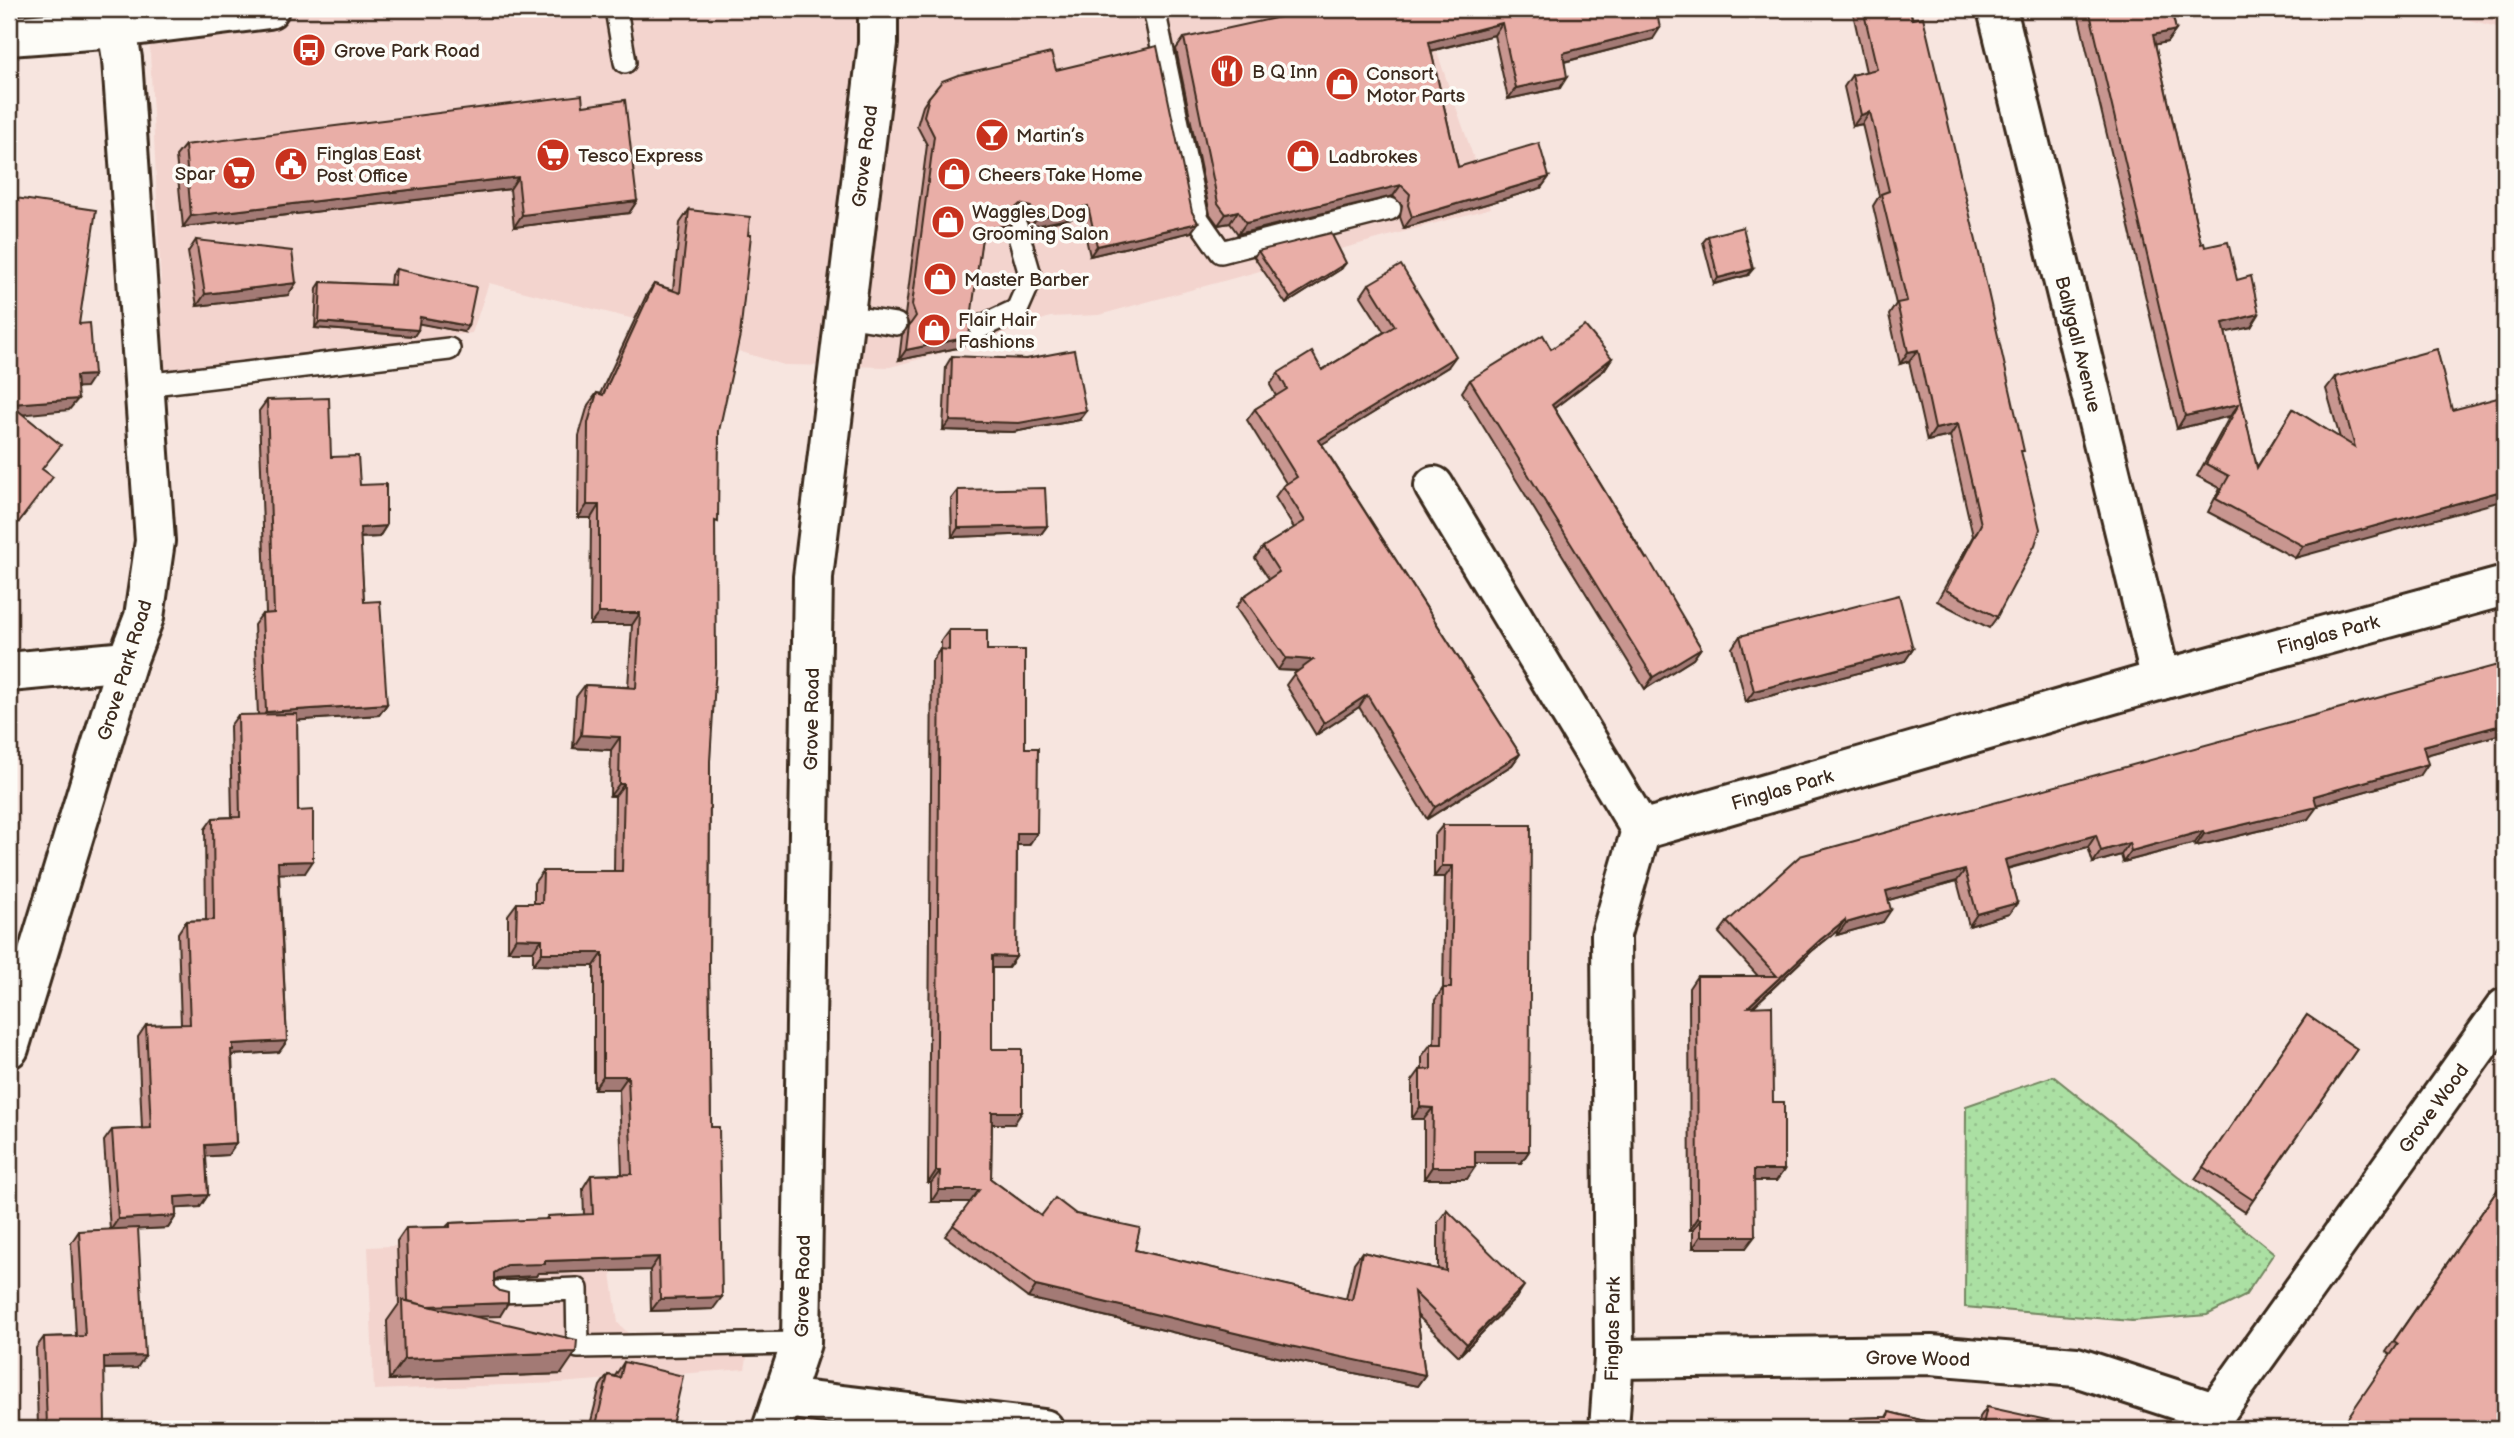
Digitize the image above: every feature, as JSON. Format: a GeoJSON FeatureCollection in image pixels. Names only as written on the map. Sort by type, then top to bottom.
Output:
{"type":"FeatureCollection","features":[{"type":"Feature","properties":{"kind":"street"},"geometry":{"type":"LineString","coordinates":[[9,36],[117,28],[174,15],[269,9]]}},
{"type":"Feature","properties":{"kind":"street","name":"Grove Road"},"geometry":{"type":"LineString","coordinates":[[778,1414],[802,1343],[813,577],[878,43],[878,9]]}},
{"type":"Feature","properties":{"kind":"street","name":"Ballygall Avenue"},"geometry":{"type":"LineString","coordinates":[[1997,9],[2161,680]]}},
{"type":"Feature","properties":{"kind":"street","name":"Grove Park Road"},"geometry":{"type":"LineString","coordinates":[[9,1048],[127,661],[144,617],[155,541],[122,59],[117,28]]}},
{"type":"Feature","properties":{"kind":"street"},"geometry":{"type":"LineString","coordinates":[[1434,486],[1642,830]]}},
{"type":"Feature","properties":{"kind":"street","name":"Finglas Park"},"geometry":{"type":"LineString","coordinates":[[1609,1429],[1614,1359],[1611,934],[1642,830],[2161,680],[2505,586]]}},
{"type":"Feature","properties":{"kind":"street"},"geometry":{"type":"LineString","coordinates":[[9,671],[127,661]]}},
{"type":"Feature","properties":{"kind":"street","name":"Grove Wood"},"geometry":{"type":"LineString","coordinates":[[1614,1359],[1931,1356],[2077,1367],[2209,1421],[2505,1008]]}},
{"type":"Feature","properties":{"kind":"street"},"geometry":{"type":"LineString","coordinates":[[778,1414],[1044,1429]]}},
{"type":"Feature","properties":{"kind":"lane"},"geometry":{"type":"LineString","coordinates":[[616,9],[625,62]]}},
{"type":"Feature","properties":{"kind":"lane"},"geometry":{"type":"LineString","coordinates":[[1154,9],[1198,219],[1222,252],[1390,209]]}},
{"type":"Feature","properties":{"kind":"lane"},"geometry":{"type":"LineString","coordinates":[[974,330],[1017,310],[1031,278],[1016,226]]}},
{"type":"Feature","properties":{"kind":"lane"},"geometry":{"type":"LineString","coordinates":[[845,316],[896,324]]}},
{"type":"Feature","properties":{"kind":"lane"},"geometry":{"type":"LineString","coordinates":[[144,385],[449,349]]}},
{"type":"Feature","properties":{"kind":"lane"},"geometry":{"type":"LineString","coordinates":[[498,1292],[578,1289],[579,1347],[802,1343]]}},
{"type":"Feature","properties":{"kind":"shaded area"},"geometry":{"type":"Polygon","coordinates":[[[148,9],[1422,9],[1491,208],[1099,315],[1050,317],[968,346],[890,367],[784,365],[630,318],[489,283],[472,333],[165,373],[148,9]]]}},
{"type":"Feature","properties":{"kind":"shaded area"},"geometry":{"type":"Polygon","coordinates":[[[2426,9],[2505,9],[2505,29],[2426,9]]]}},
{"type":"Feature","properties":{"kind":"shaded area"},"geometry":{"type":"Polygon","coordinates":[[[606,1237],[618,1323],[630,1335],[751,1336],[745,1369],[559,1383],[374,1390],[368,1247],[606,1237]]]}},
{"type":"Feature","properties":{"kind":"green space"},"geometry":{"type":"Polygon","coordinates":[[[2053,1076],[2274,1253],[2245,1296],[2207,1315],[2132,1321],[1965,1307],[1966,1106],[2053,1076]]]}},
{"type":"Feature","properties":{"kind":"building"},"geometry":{"type":"Polygon","coordinates":[[[1316,9],[1656,9],[1660,28],[1563,53],[1567,77],[1516,88],[1502,23],[1429,42],[1458,167],[1539,143],[1549,177],[1412,217],[1408,205],[1410,194],[1401,185],[1246,223],[1238,211],[1226,214],[1218,203],[1184,38],[1316,9]]]}},
{"type":"Feature","properties":{"kind":"building"},"geometry":{"type":"Polygon","coordinates":[[[1863,9],[1910,9],[1912,19],[1923,17],[2024,451],[2021,451],[2040,529],[2035,545],[1997,617],[1946,590],[1981,524],[1958,424],[1935,429],[1918,350],[1908,352],[1897,303],[1907,301],[1881,194],[1889,191],[1870,112],[1861,115],[1852,75],[1877,69],[1863,9]]]}},
{"type":"Feature","properties":{"kind":"building"},"geometry":{"type":"Polygon","coordinates":[[[2089,9],[2171,9],[2176,30],[2153,35],[2201,244],[2204,243],[2205,247],[2228,242],[2237,280],[2251,276],[2259,314],[2223,323],[2257,468],[2293,409],[2355,447],[2335,377],[2437,349],[2452,410],[2505,396],[2505,490],[2303,546],[2216,499],[2229,476],[2206,464],[2239,404],[2185,416],[2089,9]]]}},
{"type":"Feature","properties":{"kind":"building"},"geometry":{"type":"Polygon","coordinates":[[[1157,46],[1192,212],[1198,223],[1097,246],[1088,206],[1037,218],[1031,207],[1020,204],[1010,213],[1011,224],[983,230],[972,311],[968,319],[969,337],[906,350],[909,326],[916,316],[912,305],[934,136],[924,116],[929,97],[942,81],[1051,53],[1056,70],[1157,46]]]}},
{"type":"Feature","properties":{"kind":"building"},"geometry":{"type":"Polygon","coordinates":[[[582,95],[583,106],[625,100],[637,201],[522,215],[518,177],[191,216],[185,145],[582,95]]]}},
{"type":"Feature","properties":{"kind":"building"},"geometry":{"type":"Polygon","coordinates":[[[9,197],[96,210],[79,324],[90,323],[94,375],[76,376],[78,399],[10,404],[61,445],[42,469],[53,477],[9,535],[10,437],[9,197]]]}},
{"type":"Feature","properties":{"kind":"building"},"geometry":{"type":"Polygon","coordinates":[[[689,210],[750,217],[748,235],[751,235],[740,335],[719,431],[718,522],[715,521],[716,665],[710,761],[709,966],[711,1127],[719,1127],[722,1297],[660,1299],[659,1257],[507,1265],[494,1273],[494,1286],[508,1293],[508,1303],[428,1306],[408,1301],[406,1228],[450,1227],[450,1223],[548,1219],[548,1216],[593,1214],[591,1175],[632,1174],[628,1076],[603,1076],[603,953],[542,953],[542,939],[516,938],[517,903],[542,903],[543,871],[622,871],[624,784],[619,784],[620,737],[581,735],[585,685],[636,688],[640,613],[599,613],[599,505],[587,505],[588,423],[597,393],[603,395],[654,284],[680,293],[689,210]]]}},
{"type":"Feature","properties":{"kind":"building"},"geometry":{"type":"Polygon","coordinates":[[[1743,227],[1753,269],[1718,278],[1708,236],[1743,227]]]}},
{"type":"Feature","properties":{"kind":"building"},"geometry":{"type":"Polygon","coordinates":[[[1331,233],[1346,263],[1290,298],[1258,251],[1331,233]]]}},
{"type":"Feature","properties":{"kind":"building"},"geometry":{"type":"Polygon","coordinates":[[[196,240],[292,251],[296,283],[205,294],[196,240]]]}},
{"type":"Feature","properties":{"kind":"building"},"geometry":{"type":"Polygon","coordinates":[[[1401,265],[1456,356],[1319,440],[1520,754],[1435,807],[1367,695],[1324,723],[1294,674],[1313,660],[1286,658],[1243,597],[1279,572],[1263,547],[1305,521],[1283,486],[1297,477],[1255,409],[1287,389],[1278,373],[1312,352],[1322,370],[1395,326],[1369,284],[1401,265]]]}},
{"type":"Feature","properties":{"kind":"building"},"geometry":{"type":"Polygon","coordinates":[[[396,269],[476,287],[468,326],[420,317],[418,330],[319,322],[321,282],[394,285],[396,269]]]}},
{"type":"Feature","properties":{"kind":"building"},"geometry":{"type":"Polygon","coordinates":[[[1585,326],[1612,358],[1552,405],[1701,648],[1653,677],[1470,380],[1543,335],[1551,349],[1585,326]]]}},
{"type":"Feature","properties":{"kind":"building"},"geometry":{"type":"Polygon","coordinates":[[[1074,350],[1086,411],[1019,423],[950,421],[952,356],[1026,359],[1074,350]]]}},
{"type":"Feature","properties":{"kind":"building"},"geometry":{"type":"Polygon","coordinates":[[[329,398],[331,457],[358,456],[360,485],[386,484],[386,526],[360,528],[364,602],[380,601],[387,704],[266,712],[262,614],[274,613],[267,400],[329,398]]]}},
{"type":"Feature","properties":{"kind":"building"},"geometry":{"type":"Polygon","coordinates":[[[1045,488],[1047,526],[958,528],[958,490],[1045,488]]]}},
{"type":"Feature","properties":{"kind":"building"},"geometry":{"type":"Polygon","coordinates":[[[1899,595],[1913,649],[1754,691],[1740,636],[1899,595]]]}},
{"type":"Feature","properties":{"kind":"building"},"geometry":{"type":"Polygon","coordinates":[[[949,630],[987,630],[987,650],[1025,650],[1025,748],[1038,748],[1037,833],[1017,833],[1016,957],[992,956],[992,1049],[1022,1049],[1022,1112],[992,1112],[991,1179],[1041,1216],[1055,1198],[1076,1214],[1140,1228],[1135,1250],[1352,1300],[1362,1252],[1446,1271],[1447,1210],[1524,1286],[1467,1344],[1414,1292],[1425,1375],[1036,1286],[953,1225],[979,1190],[939,1190],[940,1171],[936,1171],[940,649],[949,650],[949,630]]]}},
{"type":"Feature","properties":{"kind":"building"},"geometry":{"type":"Polygon","coordinates":[[[2505,663],[2505,724],[2423,746],[2428,764],[2314,796],[2317,807],[2204,834],[2203,831],[2131,851],[2129,843],[2101,851],[2096,835],[2005,860],[2017,903],[1977,914],[1965,870],[1886,891],[1891,910],[1846,923],[1845,920],[1748,1007],[1772,1006],[1773,1102],[1784,1102],[1784,1170],[1754,1170],[1755,1236],[1701,1236],[1701,1219],[1698,1218],[1697,976],[1777,976],[1727,922],[1800,856],[2505,663]]]}},
{"type":"Feature","properties":{"kind":"building"},"geometry":{"type":"Polygon","coordinates":[[[297,714],[298,811],[313,810],[313,861],[278,862],[287,1041],[233,1044],[231,1050],[236,1143],[205,1145],[208,1195],[175,1197],[176,1216],[118,1219],[112,1130],[151,1128],[146,1025],[190,1024],[186,921],[214,920],[213,818],[240,817],[238,715],[297,714]]]}},
{"type":"Feature","properties":{"kind":"building"},"geometry":{"type":"Polygon","coordinates":[[[1443,825],[1531,825],[1529,1151],[1475,1151],[1475,1167],[1432,1167],[1433,1108],[1420,1107],[1420,1070],[1431,1069],[1431,1044],[1442,1044],[1443,988],[1451,988],[1453,866],[1442,866],[1443,825]]]}},
{"type":"Feature","properties":{"kind":"building"},"geometry":{"type":"Polygon","coordinates":[[[2307,1015],[2357,1049],[2253,1200],[2203,1167],[2307,1015]]]}},
{"type":"Feature","properties":{"kind":"building"},"geometry":{"type":"Polygon","coordinates":[[[2505,1179],[2505,1423],[2500,1429],[2340,1429],[2398,1344],[2394,1341],[2505,1179]]]}},
{"type":"Feature","properties":{"kind":"building"},"geometry":{"type":"Polygon","coordinates":[[[138,1228],[145,1356],[104,1357],[105,1425],[47,1426],[44,1337],[85,1336],[79,1231],[138,1228]]]}},
{"type":"Feature","properties":{"kind":"building"},"geometry":{"type":"Polygon","coordinates":[[[402,1300],[577,1340],[576,1352],[404,1359],[402,1300]]]}},
{"type":"Feature","properties":{"kind":"building"},"geometry":{"type":"Polygon","coordinates":[[[624,1362],[683,1376],[671,1429],[595,1429],[608,1375],[620,1378],[624,1362]]]}},
{"type":"Feature","properties":{"kind":"building"},"geometry":{"type":"Polygon","coordinates":[[[1987,1407],[2056,1422],[2054,1429],[1982,1429],[1987,1407]]]}},
{"type":"Feature","properties":{"kind":"building"},"geometry":{"type":"Polygon","coordinates":[[[1889,1412],[1956,1429],[1851,1429],[1851,1418],[1888,1417],[1889,1412]]]}},
{"type":"Feature","properties":{"kind":"place","name":"Grove Park Road"},"geometry":{"type":"Point","coordinates":[309,50]}},
{"type":"Feature","properties":{"kind":"place","name":"B Q Inn"},"geometry":{"type":"Point","coordinates":[1227,71]}},
{"type":"Feature","properties":{"kind":"place","name":"Consort Motor Parts"},"geometry":{"type":"Point","coordinates":[1342,84]}},
{"type":"Feature","properties":{"kind":"place","name":"Martin’s"},"geometry":{"type":"Point","coordinates":[992,135]}},
{"type":"Feature","properties":{"kind":"place","name":"Tesco Express"},"geometry":{"type":"Point","coordinates":[553,155]}},
{"type":"Feature","properties":{"kind":"place","name":"Ladbrokes"},"geometry":{"type":"Point","coordinates":[1303,156]}},
{"type":"Feature","properties":{"kind":"place","name":"Finglas East Post Office"},"geometry":{"type":"Point","coordinates":[291,164]}},
{"type":"Feature","properties":{"kind":"place","name":"Spar"},"geometry":{"type":"Point","coordinates":[239,173]}},
{"type":"Feature","properties":{"kind":"place","name":"Cheers Take Home"},"geometry":{"type":"Point","coordinates":[954,174]}},
{"type":"Feature","properties":{"kind":"place","name":"Waggles Dog Grooming Salon"},"geometry":{"type":"Point","coordinates":[948,222]}},
{"type":"Feature","properties":{"kind":"place","name":"Master Barber"},"geometry":{"type":"Point","coordinates":[940,279]}},
{"type":"Feature","properties":{"kind":"place","name":"Flair Hair Fashions"},"geometry":{"type":"Point","coordinates":[934,330]}}]}
